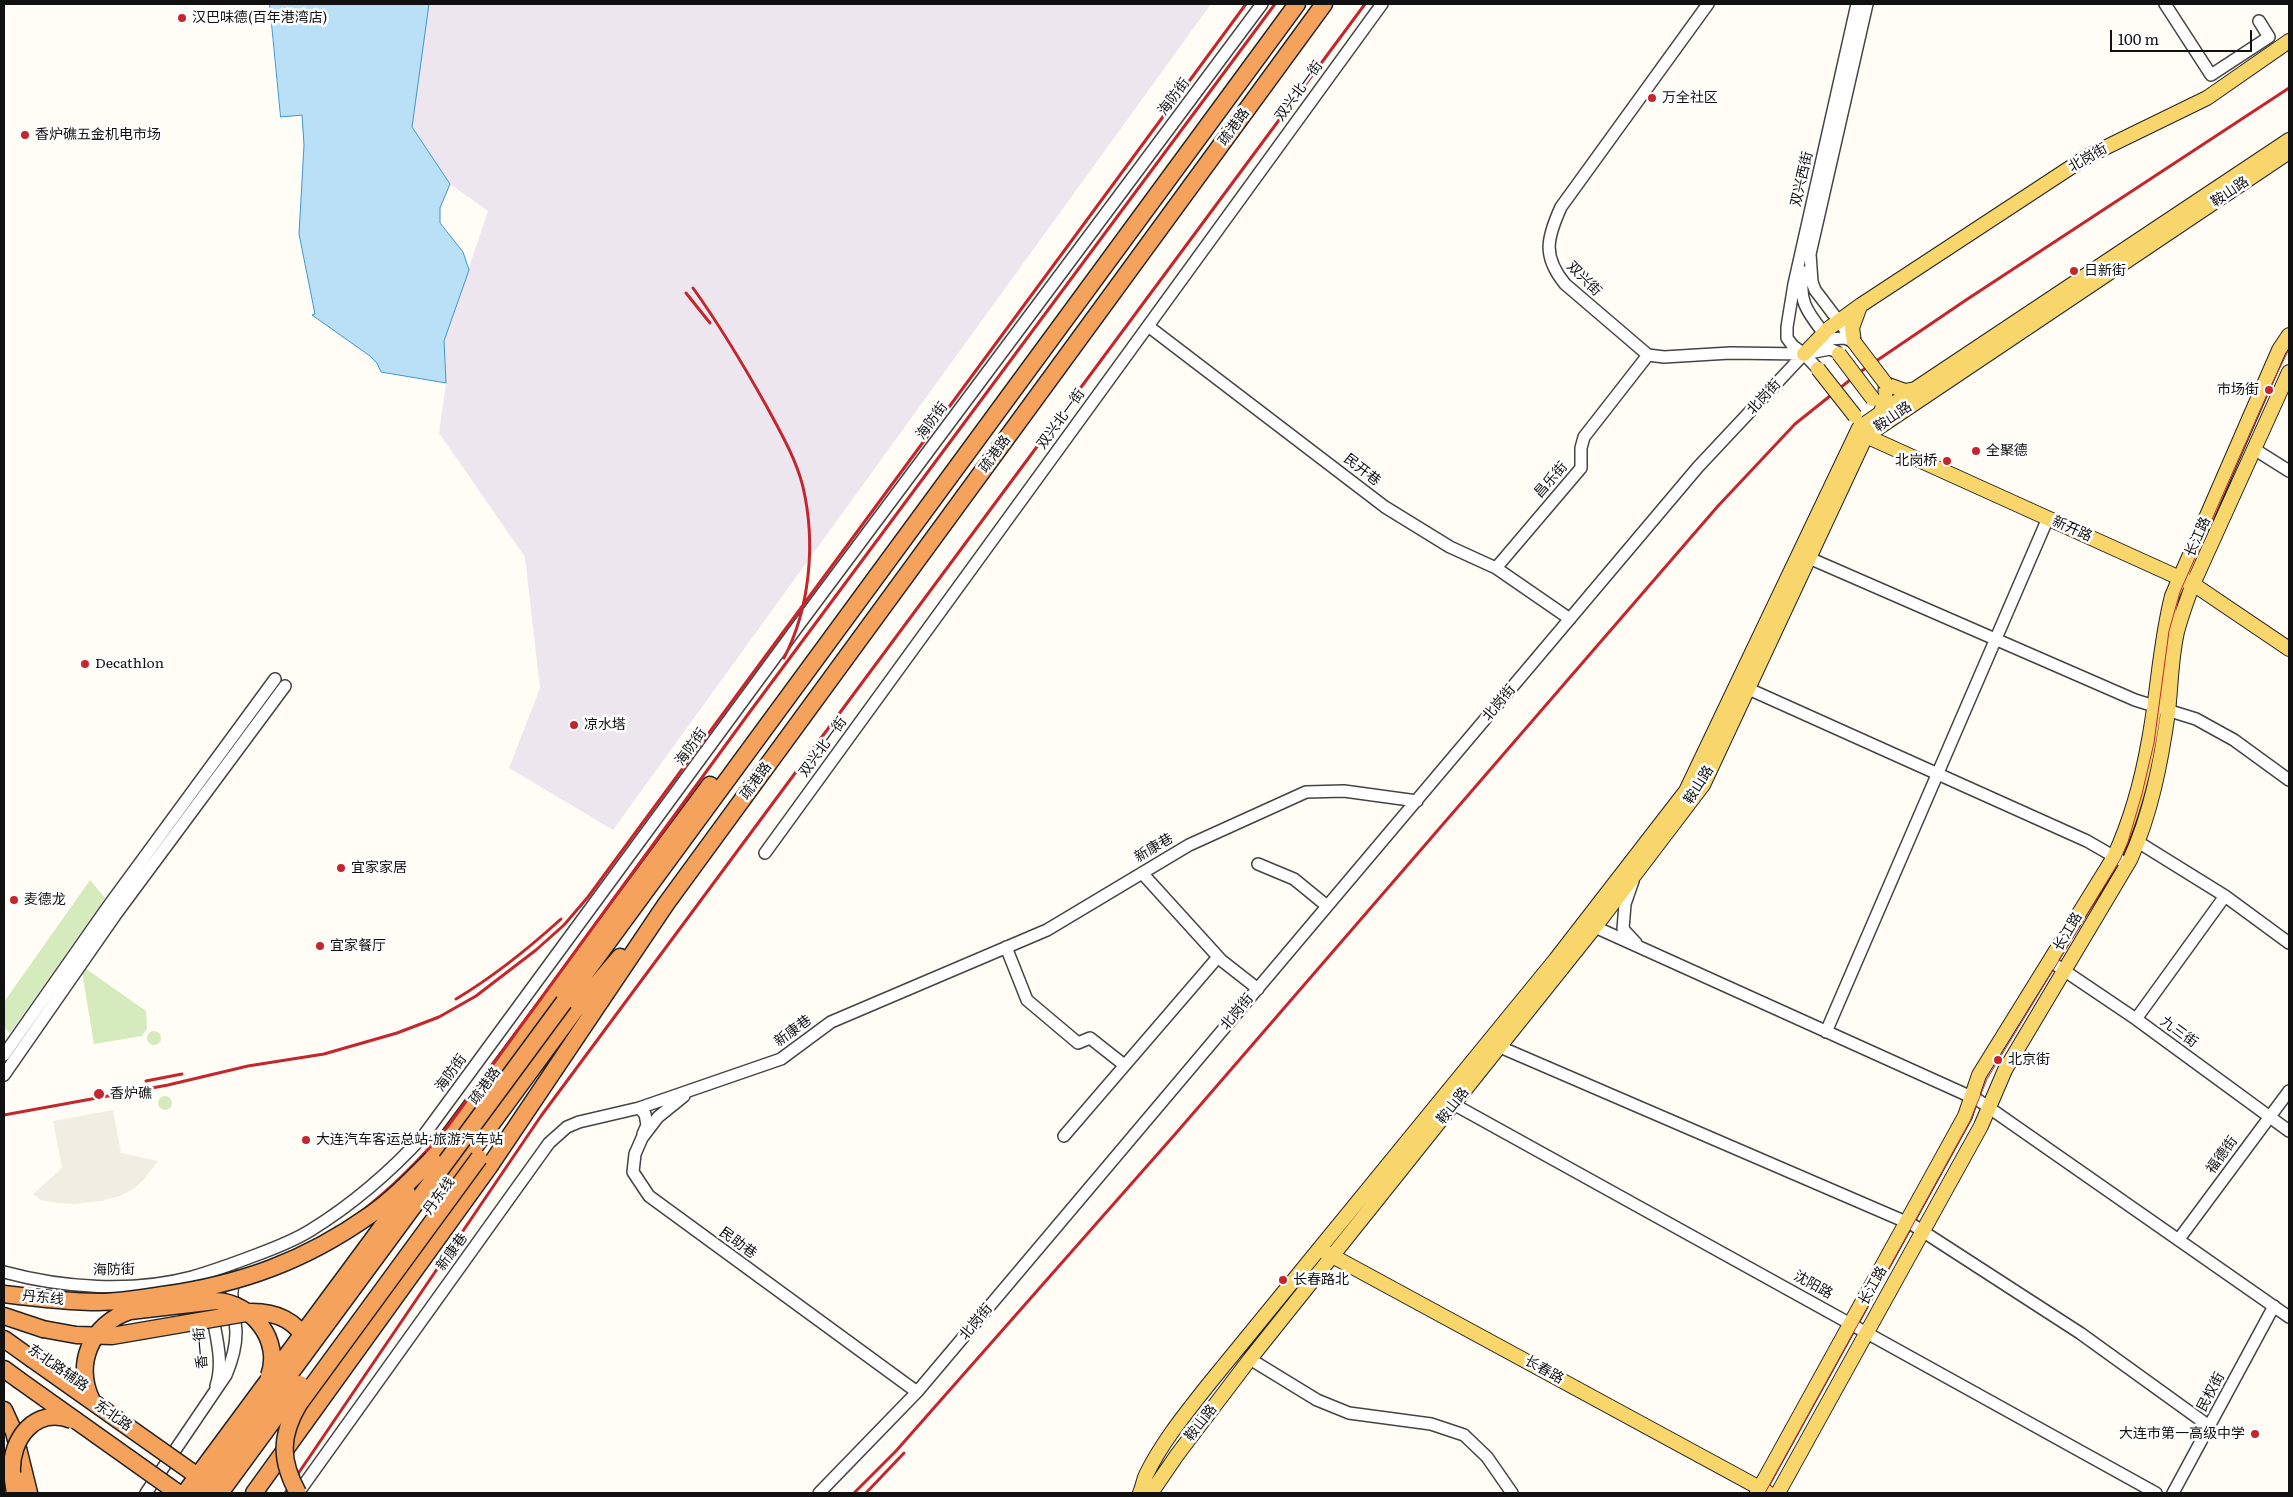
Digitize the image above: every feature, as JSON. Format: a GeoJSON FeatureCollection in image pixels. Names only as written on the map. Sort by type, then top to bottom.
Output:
{"type":"FeatureCollection","features":[{"type":"Feature","properties":{"kind":"highway","name":"疏港路"},"geometry":{"type":"LineString","coordinates":[[432,1159],[559,998],[941,490],[1297,4]]}},
{"type":"Feature","properties":{"kind":"highway","name":"疏港路"},"geometry":{"type":"LineString","coordinates":[[666,904],[1324,4]]}},
{"type":"Feature","properties":{"kind":"highway"},"geometry":{"type":"LineString","coordinates":[[254,1493],[484,1162],[538,1077],[589,1020],[666,904]]}},
{"type":"Feature","properties":{"kind":"highway","name":"丹东线"},"geometry":{"type":"LineString","coordinates":[[221,1493],[575,1010],[666,904]]}},
{"type":"Feature","properties":{"kind":"highway"},"geometry":{"type":"LineString","coordinates":[[202,1493],[559,998]]}},
{"type":"Feature","properties":{"kind":"highway"},"geometry":{"type":"LineString","coordinates":[[185,1493],[432,1159]]}},
{"type":"Feature","properties":{"kind":"highway","name":"丹东线"},"geometry":{"type":"LineString","coordinates":[[4,1294],[52,1300],[99,1302],[130,1300],[221,1286],[258,1275],[296,1259],[333,1240],[371,1214],[401,1190],[432,1159]]}},
{"type":"Feature","properties":{"kind":"highway"},"geometry":{"type":"LineString","coordinates":[[298,1493],[285,1456],[284,1438],[288,1422],[299,1404],[484,1162]]}},
{"type":"Feature","properties":{"kind":"highway"},"geometry":{"type":"LineString","coordinates":[[92,1401],[84,1382],[85,1360],[95,1337],[110,1321],[130,1311],[216,1301],[238,1306],[253,1317],[264,1330],[269,1340],[273,1362],[264,1386]]}},
{"type":"Feature","properties":{"kind":"highway"},"geometry":{"type":"LineString","coordinates":[[4,1316],[43,1330],[76,1335],[112,1336],[252,1312],[265,1312],[285,1319],[302,1333],[307,1341],[309,1358],[302,1381]]}},
{"type":"Feature","properties":{"kind":"highway","name":"东北路"},"geometry":{"type":"LineString","coordinates":[[4,1339],[221,1493]]}},
{"type":"Feature","properties":{"kind":"highway","name":"东北路"},"geometry":{"type":"LineString","coordinates":[[4,1370],[178,1493]]}},
{"type":"Feature","properties":{"kind":"highway"},"geometry":{"type":"LineString","coordinates":[[4,1410],[14,1432],[29,1493]]}},
{"type":"Feature","properties":{"kind":"highway"},"geometry":{"type":"LineString","coordinates":[[15,1493],[11,1462],[13,1450],[25,1431],[33,1424],[53,1416],[76,1421]]}},
{"type":"Feature","properties":{"kind":"main road","name":"北岗街"},"geometry":{"type":"LineString","coordinates":[[1804,354],[1826,336],[1839,320],[2088,156],[2206,98],[2289,41]]}},
{"type":"Feature","properties":{"kind":"main road","name":"鞍山路"},"geometry":{"type":"LineString","coordinates":[[1886,384],[1905,391],[1915,389],[2289,140]]}},
{"type":"Feature","properties":{"kind":"main road","name":"鞍山路"},"geometry":{"type":"LineString","coordinates":[[1151,1493],[1177,1455],[1250,1359],[1455,1105],[1595,927],[1703,785],[1743,687],[1860,427],[1882,418],[2289,152]]}},
{"type":"Feature","properties":{"kind":"main road"},"geometry":{"type":"LineString","coordinates":[[1861,305],[1852,328],[1854,342],[1886,384],[1882,418]]}},
{"type":"Feature","properties":{"kind":"main road","name":"长江路"},"geometry":{"type":"LineString","coordinates":[[1762,1492],[1965,1116],[1980,1075],[2114,856],[2125,833],[2149,740],[2168,613],[2179,578],[2278,350],[2289,335]]}},
{"type":"Feature","properties":{"kind":"main road"},"geometry":{"type":"LineString","coordinates":[[1838,353],[1873,399],[1893,443],[1903,452]]}},
{"type":"Feature","properties":{"kind":"main road"},"geometry":{"type":"LineString","coordinates":[[1818,369],[1860,427]]}},
{"type":"Feature","properties":{"kind":"main road","name":"长江路"},"geometry":{"type":"LineString","coordinates":[[1778,1493],[1981,1126],[2005,1070],[2127,864],[2138,842],[2158,772],[2168,711],[2177,633],[2193,584],[2289,372]]}},
{"type":"Feature","properties":{"kind":"main road"},"geometry":{"type":"LineString","coordinates":[[1882,418],[1915,389]]}},
{"type":"Feature","properties":{"kind":"main road","name":"鞍山路"},"geometry":{"type":"LineString","coordinates":[[1140,1493],[1144,1486],[1144,1477],[1168,1436],[1318,1248],[1556,960],[1686,791],[1743,687],[1809,558],[1860,427]]}},
{"type":"Feature","properties":{"kind":"main road","name":"新开路"},"geometry":{"type":"LineString","coordinates":[[1860,427],[1903,452],[2193,584],[2289,649]]}},
{"type":"Feature","properties":{"kind":"main road","name":"长春路"},"geometry":{"type":"LineString","coordinates":[[1318,1248],[1762,1492]]}},
{"type":"Feature","properties":{"kind":"main road","name":"东北路辅路"},"geometry":{"type":"LineString","coordinates":[[4,1330],[236,1493]]}},
{"type":"Feature","properties":{"kind":"main road","name":"东北路"},"geometry":{"type":"LineString","coordinates":[[4,1348],[164,1468],[209,1493]]}},
{"type":"Feature","properties":{"kind":"main road"},"geometry":{"type":"LineString","coordinates":[[4,1378],[86,1437],[149,1489],[165,1493]]}},
{"type":"Feature","properties":{"kind":"main road"},"geometry":{"type":"LineString","coordinates":[[86,1437],[116,1440],[164,1468],[190,1493]]}},
{"type":"Feature","properties":{"kind":"street","name":"海防街"},"geometry":{"type":"LineString","coordinates":[[4,1272],[59,1283],[107,1286],[148,1284],[190,1277],[241,1261],[310,1231],[336,1213],[394,1165],[424,1135],[798,626],[1262,4]]}},
{"type":"Feature","properties":{"kind":"street","name":"双兴北一街"},"geometry":{"type":"LineString","coordinates":[[765,853],[1382,4]]}},
{"type":"Feature","properties":{"kind":"street","name":"双兴街"},"geometry":{"type":"LineString","coordinates":[[1648,355],[1576,294],[1555,272],[1550,261],[1550,236],[1561,207],[1708,4]]}},
{"type":"Feature","properties":{"kind":"street","name":"双兴西街"},"geometry":{"type":"LineString","coordinates":[[1777,383],[1785,364],[1787,327],[1794,284],[1857,4]]}},
{"type":"Feature","properties":{"kind":"street","name":"双兴西街"},"geometry":{"type":"LineString","coordinates":[[1854,342],[1815,290],[1812,282],[1810,254],[1867,4]]}},
{"type":"Feature","properties":{"kind":"street"},"geometry":{"type":"LineString","coordinates":[[2165,4],[2211,75],[2269,37],[2259,21]]}},
{"type":"Feature","properties":{"kind":"street"},"geometry":{"type":"LineString","coordinates":[[1808,311],[1801,292],[1802,281],[1810,254]]}},
{"type":"Feature","properties":{"kind":"street"},"geometry":{"type":"LineString","coordinates":[[1794,284],[1797,302],[1808,311],[1838,353]]}},
{"type":"Feature","properties":{"kind":"street","name":"民开巷"},"geometry":{"type":"LineString","coordinates":[[1148,326],[1385,507],[1450,547],[1496,568],[1570,619]]}},
{"type":"Feature","properties":{"kind":"street"},"geometry":{"type":"LineString","coordinates":[[1826,336],[1845,338],[1854,342]]}},
{"type":"Feature","properties":{"kind":"street"},"geometry":{"type":"LineString","coordinates":[[1787,338],[1818,369]]}},
{"type":"Feature","properties":{"kind":"street"},"geometry":{"type":"LineString","coordinates":[[1648,355],[1664,357],[1730,352],[1804,354],[1830,349],[1838,353]]}},
{"type":"Feature","properties":{"kind":"street","name":"北岗街"},"geometry":{"type":"LineString","coordinates":[[819,1493],[917,1392],[1698,467],[1804,354]]}},
{"type":"Feature","properties":{"kind":"street","name":"昌乐街"},"geometry":{"type":"LineString","coordinates":[[1496,568],[1581,468],[1581,448],[1584,437],[1648,355]]}},
{"type":"Feature","properties":{"kind":"street"},"geometry":{"type":"LineString","coordinates":[[2254,449],[2289,471]]}},
{"type":"Feature","properties":{"kind":"street"},"geometry":{"type":"LineString","coordinates":[[1826,1032],[2048,518]]}},
{"type":"Feature","properties":{"kind":"street"},"geometry":{"type":"LineString","coordinates":[[1809,558],[2154,706],[2196,719],[2234,740],[2289,780]]}},
{"type":"Feature","properties":{"kind":"street"},"geometry":{"type":"LineString","coordinates":[[4,1055],[274,679]]}},
{"type":"Feature","properties":{"kind":"street"},"geometry":{"type":"LineString","coordinates":[[4,1075],[116,914],[285,686]]}},
{"type":"Feature","properties":{"kind":"street"},"geometry":{"type":"LineString","coordinates":[[1743,687],[2087,842],[2127,864]]}},
{"type":"Feature","properties":{"kind":"street","name":"新康巷"},"geometry":{"type":"LineString","coordinates":[[298,1493],[558,1134],[567,1127],[579,1122],[638,1108],[781,1059],[831,1022],[1047,930],[1189,845],[1306,792],[1344,791],[1417,801]]}},
{"type":"Feature","properties":{"kind":"street"},"geometry":{"type":"LineString","coordinates":[[2138,842],[2225,896],[2289,943]]}},
{"type":"Feature","properties":{"kind":"street"},"geometry":{"type":"LineString","coordinates":[[1258,864],[1294,879],[1327,906]]}},
{"type":"Feature","properties":{"kind":"street"},"geometry":{"type":"LineString","coordinates":[[1637,872],[1625,904],[1623,929],[1641,948]]}},
{"type":"Feature","properties":{"kind":"street"},"geometry":{"type":"LineString","coordinates":[[1142,873],[1218,956],[1258,988]]}},
{"type":"Feature","properties":{"kind":"street"},"geometry":{"type":"LineString","coordinates":[[2136,1019],[2225,896]]}},
{"type":"Feature","properties":{"kind":"street"},"geometry":{"type":"LineString","coordinates":[[1595,927],[1971,1097],[2179,1239],[2289,1317]]}},
{"type":"Feature","properties":{"kind":"street"},"geometry":{"type":"LineString","coordinates":[[1006,947],[1027,1000],[1078,1043],[1090,1038],[1124,1064]]}},
{"type":"Feature","properties":{"kind":"street"},"geometry":{"type":"LineString","coordinates":[[1064,1136],[1218,956]]}},
{"type":"Feature","properties":{"kind":"street","name":"九三街"},"geometry":{"type":"LineString","coordinates":[[2050,961],[2136,1019],[2289,1131]]}},
{"type":"Feature","properties":{"kind":"street"},"geometry":{"type":"LineString","coordinates":[[1500,1047],[1908,1222],[2080,1333],[2210,1426]]}},
{"type":"Feature","properties":{"kind":"street","name":"民助巷"},"geometry":{"type":"LineString","coordinates":[[691,1090],[658,1117],[642,1138],[635,1154],[633,1172],[649,1196],[917,1392]]}},
{"type":"Feature","properties":{"kind":"street","name":"福德街"},"geometry":{"type":"LineString","coordinates":[[2179,1239],[2289,1091]]}},
{"type":"Feature","properties":{"kind":"street","name":"沈阳路"},"geometry":{"type":"LineString","coordinates":[[1455,1105],[2156,1493]]}},
{"type":"Feature","properties":{"kind":"street"},"geometry":{"type":"LineString","coordinates":[[638,1108],[645,1114],[647,1124],[642,1138]]}},
{"type":"Feature","properties":{"kind":"street","name":"香一街"},"geometry":{"type":"LineString","coordinates":[[212,1398],[226,1375],[231,1362],[236,1334],[231,1287],[241,1261]]}},
{"type":"Feature","properties":{"kind":"street","name":"香一街"},"geometry":{"type":"LineString","coordinates":[[190,1277],[210,1296],[220,1356],[219,1377],[212,1398]]}},
{"type":"Feature","properties":{"kind":"street","name":"民权街"},"geometry":{"type":"LineString","coordinates":[[2173,1493],[2274,1306]]}},
{"type":"Feature","properties":{"kind":"street"},"geometry":{"type":"LineString","coordinates":[[1250,1359],[1316,1400],[1349,1413],[1431,1424],[1464,1435],[1488,1457],[1512,1493]]}},
{"type":"Feature","properties":{"kind":"street"},"geometry":{"type":"LineString","coordinates":[[149,1489],[212,1398]]}},
{"type":"Feature","properties":{"kind":"shaded area"},"geometry":{"type":"Polygon","coordinates":[[[429,4],[1211,4],[613,830],[509,768],[540,688],[525,557],[439,433],[446,383],[444,341],[488,211],[450,184],[412,127],[429,4]]]}},
{"type":"Feature","properties":{"kind":"shaded area"},"geometry":{"type":"Polygon","coordinates":[[[113,1110],[121,1153],[158,1161],[146,1177],[135,1188],[120,1196],[101,1201],[75,1204],[57,1203],[40,1200],[33,1194],[62,1168],[53,1121],[113,1110]]]}},
{"type":"Feature","properties":{"kind":"green space"},"geometry":{"type":"Polygon","coordinates":[[[90,880],[105,898],[10,1033],[4,1028],[4,1002],[90,880]]]}},
{"type":"Feature","properties":{"kind":"green space"},"geometry":{"type":"Polygon","coordinates":[[[85,968],[146,1011],[147,1029],[142,1036],[94,1044],[82,972],[85,968]]]}},
{"type":"Feature","properties":{"kind":"green space"},"geometry":{"type":"Polygon","coordinates":[[[154,1031],[159,1033],[161,1038],[159,1043],[154,1045],[149,1043],[147,1038],[149,1033],[154,1031]]]}},
{"type":"Feature","properties":{"kind":"green space"},"geometry":{"type":"Polygon","coordinates":[[[165,1096],[170,1098],[172,1103],[170,1108],[165,1110],[160,1108],[158,1103],[160,1098],[165,1096]]]}},
{"type":"Feature","properties":{"kind":"water"},"geometry":{"type":"Polygon","coordinates":[[[270,4],[429,4],[412,127],[450,184],[440,208],[440,223],[463,252],[469,270],[444,341],[446,383],[381,372],[377,363],[370,356],[312,315],[315,314],[299,234],[304,145],[302,115],[281,117],[270,4]]]}},
{"type":"Feature","properties":{"kind":"tram line"},"geometry":{"type":"LineString","coordinates":[[1765,1493],[1970,1121],[1987,1079],[2120,860],[2128,842],[2142,794],[2154,743],[2169,631],[2180,592],[2289,349]]}},
{"type":"Feature","properties":{"kind":"railway"},"geometry":{"type":"LineString","coordinates":[[4,1115],[168,1085],[248,1066],[324,1054],[397,1033],[439,1017],[476,996],[536,950],[564,925],[588,897],[1246,4]]}},
{"type":"Feature","properties":{"kind":"railway"},"geometry":{"type":"LineString","coordinates":[[4,1288],[79,1302],[130,1304],[181,1299],[212,1292],[284,1261],[337,1230],[384,1193],[428,1150],[448,1126],[749,713],[1275,4]]}},
{"type":"Feature","properties":{"kind":"railway"},"geometry":{"type":"LineString","coordinates":[[285,1493],[541,1116],[1365,4]]}},
{"type":"Feature","properties":{"kind":"railway"},"geometry":{"type":"LineString","coordinates":[[854,1493],[896,1451],[1177,1132],[1718,506],[1795,424],[1860,372],[1966,300],[2289,88]]}},
{"type":"Feature","properties":{"kind":"railway"},"geometry":{"type":"LineString","coordinates":[[693,288],[732,347],[767,407],[783,436],[803,487],[809,530],[810,553],[808,575],[800,618],[784,658]]}},
{"type":"Feature","properties":{"kind":"railway"},"geometry":{"type":"LineString","coordinates":[[686,293],[710,323]]}},
{"type":"Feature","properties":{"kind":"railway"},"geometry":{"type":"LineString","coordinates":[[456,999],[510,962],[561,919]]}},
{"type":"Feature","properties":{"kind":"railway"},"geometry":{"type":"LineString","coordinates":[[146,1081],[182,1074]]}},
{"type":"Feature","properties":{"kind":"railway"},"geometry":{"type":"LineString","coordinates":[[866,1493],[904,1453]]}},
{"type":"Feature","properties":{"kind":"place","name":"汉巴味德(百年港湾店)"},"geometry":{"type":"Point","coordinates":[182,18]}},
{"type":"Feature","properties":{"kind":"place","name":"万全社区"},"geometry":{"type":"Point","coordinates":[1652,98]}},
{"type":"Feature","properties":{"kind":"place","name":"香炉礁五金机电市场"},"geometry":{"type":"Point","coordinates":[25,135]}},
{"type":"Feature","properties":{"kind":"place","name":"日新街"},"geometry":{"type":"Point","coordinates":[2074,271]}},
{"type":"Feature","properties":{"kind":"place","name":"市场街"},"geometry":{"type":"Point","coordinates":[2269,390]}},
{"type":"Feature","properties":{"kind":"place","name":"全聚德"},"geometry":{"type":"Point","coordinates":[1976,451]}},
{"type":"Feature","properties":{"kind":"place","name":"北岗桥"},"geometry":{"type":"Point","coordinates":[1947,461]}},
{"type":"Feature","properties":{"kind":"place","name":"Decathlon"},"geometry":{"type":"Point","coordinates":[85,664]}},
{"type":"Feature","properties":{"kind":"place","name":"凉水塔"},"geometry":{"type":"Point","coordinates":[574,725]}},
{"type":"Feature","properties":{"kind":"place","name":"宜家家居"},"geometry":{"type":"Point","coordinates":[341,868]}},
{"type":"Feature","properties":{"kind":"place","name":"麦德龙"},"geometry":{"type":"Point","coordinates":[14,900]}},
{"type":"Feature","properties":{"kind":"place","name":"宜家餐厅"},"geometry":{"type":"Point","coordinates":[320,946]}},
{"type":"Feature","properties":{"kind":"place","name":"北京街"},"geometry":{"type":"Point","coordinates":[1998,1060]}},
{"type":"Feature","properties":{"kind":"place","name":"香炉礁"},"geometry":{"type":"Point","coordinates":[99,1094]}},
{"type":"Feature","properties":{"kind":"place","name":"大连汽车客运总站-旅游汽车站"},"geometry":{"type":"Point","coordinates":[306,1140]}},
{"type":"Feature","properties":{"kind":"place","name":"长春路北"},"geometry":{"type":"Point","coordinates":[1283,1280]}},
{"type":"Feature","properties":{"kind":"place","name":"大连市第一高级中学"},"geometry":{"type":"Point","coordinates":[2255,1434]}}]}
